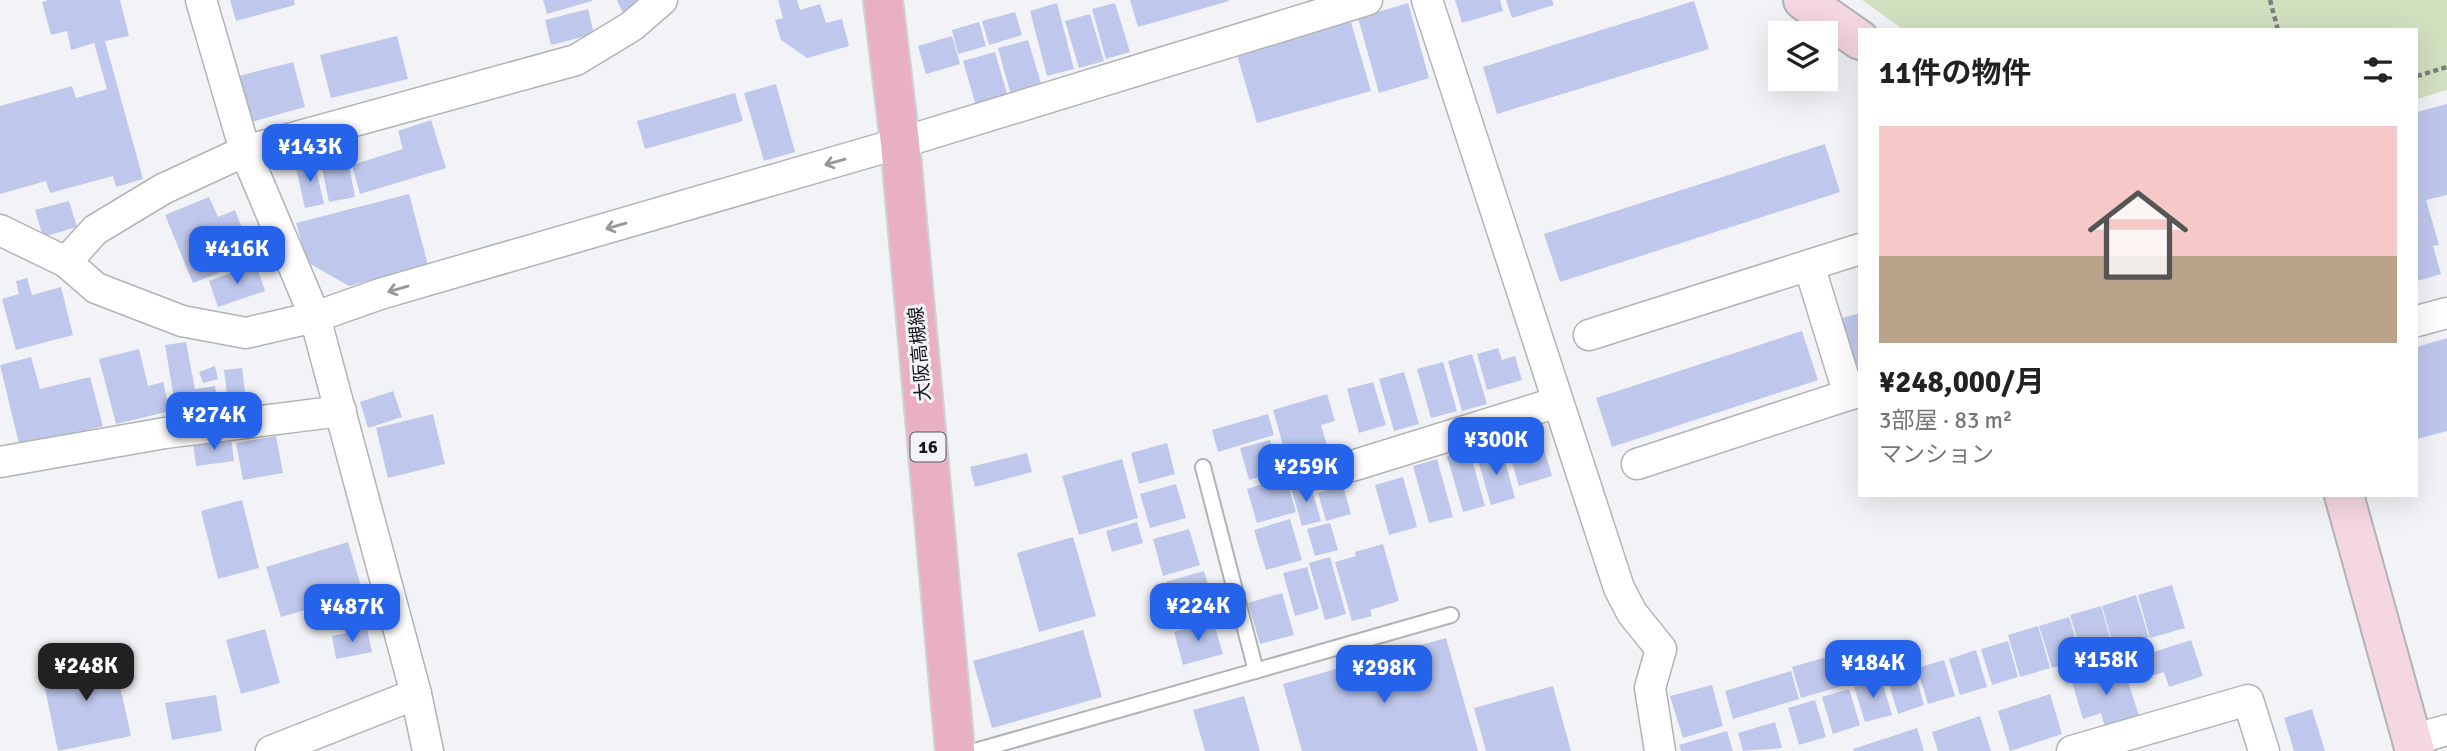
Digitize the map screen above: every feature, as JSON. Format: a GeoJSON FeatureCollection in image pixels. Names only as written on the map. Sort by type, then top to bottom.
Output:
{"type":"FeatureCollection","features":[{"type":"Feature","properties":{"kind":"main road","name":"大阪高槻線"},"geometry":{"type":"LineString","coordinates":[[884,0],[900,143],[955,751]]}},
{"type":"Feature","properties":{"kind":"street"},"geometry":{"type":"LineString","coordinates":[[201,0],[245,151],[315,317],[416,694],[428,751]]}},
{"type":"Feature","properties":{"kind":"street"},"geometry":{"type":"LineString","coordinates":[[66,262],[95,230],[163,188],[245,151],[576,60],[632,26],[662,0]]}},
{"type":"Feature","properties":{"kind":"street"},"geometry":{"type":"LineString","coordinates":[[0,230],[66,262],[96,288],[182,321],[246,333],[315,317],[380,294],[900,143],[1367,0]]}},
{"type":"Feature","properties":{"kind":"street"},"geometry":{"type":"LineString","coordinates":[[1427,0],[1619,588],[1632,613],[1661,649],[1650,688],[1660,751]]}},
{"type":"Feature","properties":{"kind":"street"},"geometry":{"type":"LineString","coordinates":[[1806,14],[1858,39]]}},
{"type":"Feature","properties":{"kind":"street"},"geometry":{"type":"LineString","coordinates":[[1589,335],[1858,250]]}},
{"type":"Feature","properties":{"kind":"street"},"geometry":{"type":"LineString","coordinates":[[1637,464],[1854,393],[1809,265]]}},
{"type":"Feature","properties":{"kind":"street"},"geometry":{"type":"LineString","coordinates":[[2418,321],[2447,313]]}},
{"type":"Feature","properties":{"kind":"street"},"geometry":{"type":"LineString","coordinates":[[1352,466],[1558,402]]}},
{"type":"Feature","properties":{"kind":"street"},"geometry":{"type":"LineString","coordinates":[[0,462],[165,433],[341,411]]}},
{"type":"Feature","properties":{"kind":"street"},"geometry":{"type":"LineString","coordinates":[[2345,497],[2425,740]]}},
{"type":"Feature","properties":{"kind":"street"},"geometry":{"type":"LineString","coordinates":[[271,751],[416,694]]}},
{"type":"Feature","properties":{"kind":"street"},"geometry":{"type":"LineString","coordinates":[[2072,751],[2248,700],[2264,751]]}},
{"type":"Feature","properties":{"kind":"lane"},"geometry":{"type":"LineString","coordinates":[[1203,467],[1256,671]]}},
{"type":"Feature","properties":{"kind":"lane"},"geometry":{"type":"LineString","coordinates":[[975,751],[1451,615]]}},
{"type":"Feature","properties":{"kind":"path"},"geometry":{"type":"LineString","coordinates":[[2270,0],[2277,28]]}},
{"type":"Feature","properties":{"kind":"path"},"geometry":{"type":"LineString","coordinates":[[2418,76],[2447,67]]}},
{"type":"Feature","properties":{"kind":"green space"},"geometry":{"type":"Polygon","coordinates":[[[1862,0],[2447,0],[2447,90],[2418,99],[2418,28],[1901,28],[1862,0]]]}},
{"type":"Feature","properties":{"kind":"building"},"geometry":{"type":"Polygon","coordinates":[[[120,0],[129,36],[105,41],[143,179],[116,187],[113,176],[50,193],[46,181],[0,194],[0,106],[72,86],[76,98],[107,89],[94,43],[71,50],[67,31],[51,35],[42,2],[120,0]]]}},
{"type":"Feature","properties":{"kind":"building"},"geometry":{"type":"Polygon","coordinates":[[[230,0],[294,0],[295,5],[236,21],[230,0]]]}},
{"type":"Feature","properties":{"kind":"building"},"geometry":{"type":"Polygon","coordinates":[[[543,0],[592,0],[592,1],[547,14],[543,0]]]}},
{"type":"Feature","properties":{"kind":"building"},"geometry":{"type":"Polygon","coordinates":[[[617,0],[639,0],[643,10],[625,18],[617,0]]]}},
{"type":"Feature","properties":{"kind":"building"},"geometry":{"type":"Polygon","coordinates":[[[778,0],[797,0],[800,10],[820,4],[826,23],[842,19],[849,46],[807,58],[781,40],[775,20],[783,18],[778,0]]]}},
{"type":"Feature","properties":{"kind":"building"},"geometry":{"type":"Polygon","coordinates":[[[1130,0],[1229,0],[1229,1],[1138,27],[1130,0]]]}},
{"type":"Feature","properties":{"kind":"building"},"geometry":{"type":"Polygon","coordinates":[[[1455,0],[1500,0],[1503,11],[1462,23],[1455,0]]]}},
{"type":"Feature","properties":{"kind":"building"},"geometry":{"type":"Polygon","coordinates":[[[1506,0],[1552,0],[1554,5],[1512,18],[1506,0]]]}},
{"type":"Feature","properties":{"kind":"building"},"geometry":{"type":"Polygon","coordinates":[[[1694,1],[1709,49],[1497,114],[1483,67],[1694,1]]]}},
{"type":"Feature","properties":{"kind":"building"},"geometry":{"type":"Polygon","coordinates":[[[1057,3],[1074,69],[1047,76],[1030,11],[1057,3]]]}},
{"type":"Feature","properties":{"kind":"building"},"geometry":{"type":"Polygon","coordinates":[[[1115,3],[1130,52],[1106,59],[1092,9],[1115,3]]]}},
{"type":"Feature","properties":{"kind":"building"},"geometry":{"type":"Polygon","coordinates":[[[1408,3],[1429,78],[1379,93],[1358,18],[1408,3]]]}},
{"type":"Feature","properties":{"kind":"building"},"geometry":{"type":"Polygon","coordinates":[[[588,9],[594,34],[551,45],[545,20],[588,9]]]}},
{"type":"Feature","properties":{"kind":"building"},"geometry":{"type":"Polygon","coordinates":[[[1015,12],[1022,35],[989,45],[982,21],[1015,12]]]}},
{"type":"Feature","properties":{"kind":"building"},"geometry":{"type":"Polygon","coordinates":[[[1090,14],[1104,61],[1079,68],[1065,21],[1090,14]]]}},
{"type":"Feature","properties":{"kind":"building"},"geometry":{"type":"Polygon","coordinates":[[[979,22],[986,46],[958,54],[952,30],[979,22]]]}},
{"type":"Feature","properties":{"kind":"building"},"geometry":{"type":"Polygon","coordinates":[[[1351,22],[1371,91],[1257,123],[1237,55],[1351,22]]]}},
{"type":"Feature","properties":{"kind":"building"},"geometry":{"type":"Polygon","coordinates":[[[397,36],[408,79],[331,98],[320,55],[397,36]]]}},
{"type":"Feature","properties":{"kind":"building"},"geometry":{"type":"Polygon","coordinates":[[[952,36],[960,64],[926,74],[918,46],[952,36]]]}},
{"type":"Feature","properties":{"kind":"building"},"geometry":{"type":"Polygon","coordinates":[[[1028,40],[1041,83],[1010,92],[998,48],[1028,40]]]}},
{"type":"Feature","properties":{"kind":"building"},"geometry":{"type":"Polygon","coordinates":[[[995,52],[1008,97],[976,106],[963,61],[995,52]]]}},
{"type":"Feature","properties":{"kind":"building"},"geometry":{"type":"Polygon","coordinates":[[[293,62],[305,107],[251,122],[239,76],[293,62]]]}},
{"type":"Feature","properties":{"kind":"building"},"geometry":{"type":"Polygon","coordinates":[[[776,84],[795,152],[764,161],[744,93],[776,84]]]}},
{"type":"Feature","properties":{"kind":"building"},"geometry":{"type":"Polygon","coordinates":[[[735,93],[743,121],[645,149],[637,121],[735,93]]]}},
{"type":"Feature","properties":{"kind":"building"},"geometry":{"type":"Polygon","coordinates":[[[2447,104],[2447,195],[2426,200],[2439,245],[2433,246],[2441,274],[2418,281],[2418,112],[2447,104]]]}},
{"type":"Feature","properties":{"kind":"building"},"geometry":{"type":"Polygon","coordinates":[[[431,120],[446,168],[360,194],[352,165],[403,149],[398,131],[431,120]]]}},
{"type":"Feature","properties":{"kind":"building"},"geometry":{"type":"Polygon","coordinates":[[[1825,144],[1840,192],[1560,282],[1544,234],[1825,144]]]}},
{"type":"Feature","properties":{"kind":"building"},"geometry":{"type":"Polygon","coordinates":[[[347,154],[355,197],[329,202],[320,159],[347,154]]]}},
{"type":"Feature","properties":{"kind":"building"},"geometry":{"type":"Polygon","coordinates":[[[314,160],[324,204],[305,208],[295,164],[314,160]]]}},
{"type":"Feature","properties":{"kind":"building"},"geometry":{"type":"Polygon","coordinates":[[[409,194],[428,265],[349,286],[307,262],[296,223],[409,194]]]}},
{"type":"Feature","properties":{"kind":"building"},"geometry":{"type":"Polygon","coordinates":[[[209,197],[218,217],[235,210],[254,259],[193,283],[165,215],[209,197]]]}},
{"type":"Feature","properties":{"kind":"building"},"geometry":{"type":"Polygon","coordinates":[[[69,201],[77,227],[43,237],[35,210],[69,201]]]}},
{"type":"Feature","properties":{"kind":"building"},"geometry":{"type":"Polygon","coordinates":[[[256,264],[265,291],[218,307],[209,281],[256,264]]]}},
{"type":"Feature","properties":{"kind":"building"},"geometry":{"type":"Polygon","coordinates":[[[27,278],[32,295],[61,287],[73,335],[16,350],[2,299],[19,294],[16,281],[27,278]]]}},
{"type":"Feature","properties":{"kind":"building"},"geometry":{"type":"Polygon","coordinates":[[[1858,314],[1858,365],[1847,368],[1833,321],[1858,314]]]}},
{"type":"Feature","properties":{"kind":"building"},"geometry":{"type":"Polygon","coordinates":[[[1802,331],[1818,380],[1612,447],[1596,398],[1802,331]]]}},
{"type":"Feature","properties":{"kind":"building"},"geometry":{"type":"Polygon","coordinates":[[[2447,338],[2447,431],[2418,439],[2418,347],[2447,338]]]}},
{"type":"Feature","properties":{"kind":"building"},"geometry":{"type":"Polygon","coordinates":[[[186,342],[195,389],[215,386],[219,409],[177,416],[165,345],[186,342]]]}},
{"type":"Feature","properties":{"kind":"building"},"geometry":{"type":"Polygon","coordinates":[[[1498,348],[1502,360],[1515,356],[1522,380],[1487,390],[1477,354],[1498,348]]]}},
{"type":"Feature","properties":{"kind":"building"},"geometry":{"type":"Polygon","coordinates":[[[139,349],[148,386],[163,382],[170,411],[116,424],[99,359],[139,349]]]}},
{"type":"Feature","properties":{"kind":"building"},"geometry":{"type":"Polygon","coordinates":[[[1472,354],[1487,404],[1462,411],[1448,361],[1472,354]]]}},
{"type":"Feature","properties":{"kind":"building"},"geometry":{"type":"Polygon","coordinates":[[[31,357],[40,389],[90,377],[103,426],[20,448],[0,365],[31,357]]]}},
{"type":"Feature","properties":{"kind":"building"},"geometry":{"type":"Polygon","coordinates":[[[1443,362],[1457,411],[1431,418],[1417,369],[1443,362]]]}},
{"type":"Feature","properties":{"kind":"building"},"geometry":{"type":"Polygon","coordinates":[[[215,366],[218,379],[203,383],[199,372],[215,366]]]}},
{"type":"Feature","properties":{"kind":"building"},"geometry":{"type":"Polygon","coordinates":[[[242,368],[247,408],[229,410],[224,370],[242,368]]]}},
{"type":"Feature","properties":{"kind":"building"},"geometry":{"type":"Polygon","coordinates":[[[1404,372],[1419,424],[1394,431],[1379,379],[1404,372]]]}},
{"type":"Feature","properties":{"kind":"building"},"geometry":{"type":"Polygon","coordinates":[[[1373,382],[1386,425],[1359,433],[1347,389],[1373,382]]]}},
{"type":"Feature","properties":{"kind":"building"},"geometry":{"type":"Polygon","coordinates":[[[393,391],[402,417],[368,428],[360,402],[393,391]]]}},
{"type":"Feature","properties":{"kind":"building"},"geometry":{"type":"Polygon","coordinates":[[[1327,394],[1335,421],[1321,425],[1329,452],[1310,457],[1314,470],[1292,477],[1273,410],[1327,394]]]}},
{"type":"Feature","properties":{"kind":"building"},"geometry":{"type":"Polygon","coordinates":[[[433,414],[445,464],[388,478],[376,428],[433,414]]]}},
{"type":"Feature","properties":{"kind":"building"},"geometry":{"type":"Polygon","coordinates":[[[1268,414],[1274,435],[1218,452],[1212,430],[1268,414]]]}},
{"type":"Feature","properties":{"kind":"building"},"geometry":{"type":"Polygon","coordinates":[[[276,436],[283,473],[243,480],[236,443],[276,436]]]}},
{"type":"Feature","properties":{"kind":"building"},"geometry":{"type":"Polygon","coordinates":[[[231,437],[234,461],[196,466],[193,443],[231,437]]]}},
{"type":"Feature","properties":{"kind":"building"},"geometry":{"type":"Polygon","coordinates":[[[1270,440],[1279,471],[1249,480],[1240,448],[1270,440]]]}},
{"type":"Feature","properties":{"kind":"building"},"geometry":{"type":"Polygon","coordinates":[[[1167,443],[1175,474],[1139,484],[1131,453],[1167,443]]]}},
{"type":"Feature","properties":{"kind":"building"},"geometry":{"type":"Polygon","coordinates":[[[1542,443],[1552,476],[1519,486],[1509,453],[1542,443]]]}},
{"type":"Feature","properties":{"kind":"building"},"geometry":{"type":"Polygon","coordinates":[[[1469,449],[1485,506],[1463,512],[1447,456],[1469,449]]]}},
{"type":"Feature","properties":{"kind":"building"},"geometry":{"type":"Polygon","coordinates":[[[1502,450],[1515,498],[1491,505],[1477,457],[1502,450]]]}},
{"type":"Feature","properties":{"kind":"building"},"geometry":{"type":"Polygon","coordinates":[[[1027,453],[1032,472],[975,487],[970,467],[1027,453]]]}},
{"type":"Feature","properties":{"kind":"building"},"geometry":{"type":"Polygon","coordinates":[[[1122,459],[1138,518],[1079,535],[1062,476],[1122,459]]]}},
{"type":"Feature","properties":{"kind":"building"},"geometry":{"type":"Polygon","coordinates":[[[1437,459],[1453,517],[1429,523],[1413,466],[1437,459]]]}},
{"type":"Feature","properties":{"kind":"building"},"geometry":{"type":"Polygon","coordinates":[[[1286,477],[1296,512],[1257,523],[1247,489],[1286,477]]]}},
{"type":"Feature","properties":{"kind":"building"},"geometry":{"type":"Polygon","coordinates":[[[1403,477],[1417,527],[1389,535],[1375,485],[1403,477]]]}},
{"type":"Feature","properties":{"kind":"building"},"geometry":{"type":"Polygon","coordinates":[[[1310,483],[1321,521],[1302,526],[1291,488],[1310,483]]]}},
{"type":"Feature","properties":{"kind":"building"},"geometry":{"type":"Polygon","coordinates":[[[1176,484],[1186,518],[1150,528],[1140,494],[1176,484]]]}},
{"type":"Feature","properties":{"kind":"building"},"geometry":{"type":"Polygon","coordinates":[[[1343,486],[1351,514],[1326,521],[1318,493],[1343,486]]]}},
{"type":"Feature","properties":{"kind":"building"},"geometry":{"type":"Polygon","coordinates":[[[242,500],[259,568],[218,579],[201,511],[242,500]]]}},
{"type":"Feature","properties":{"kind":"building"},"geometry":{"type":"Polygon","coordinates":[[[1290,519],[1302,560],[1266,570],[1254,530],[1290,519]]]}},
{"type":"Feature","properties":{"kind":"building"},"geometry":{"type":"Polygon","coordinates":[[[1137,522],[1143,543],[1112,552],[1106,531],[1137,522]]]}},
{"type":"Feature","properties":{"kind":"building"},"geometry":{"type":"Polygon","coordinates":[[[1330,523],[1338,550],[1315,556],[1307,529],[1330,523]]]}},
{"type":"Feature","properties":{"kind":"building"},"geometry":{"type":"Polygon","coordinates":[[[1189,529],[1200,565],[1163,576],[1153,539],[1189,529]]]}},
{"type":"Feature","properties":{"kind":"building"},"geometry":{"type":"Polygon","coordinates":[[[1073,537],[1096,616],[1039,632],[1017,553],[1073,537]]]}},
{"type":"Feature","properties":{"kind":"building"},"geometry":{"type":"Polygon","coordinates":[[[348,542],[363,593],[281,617],[266,567],[348,542]]]}},
{"type":"Feature","properties":{"kind":"building"},"geometry":{"type":"Polygon","coordinates":[[[1383,544],[1399,601],[1370,610],[1372,616],[1352,621],[1335,562],[1356,556],[1355,552],[1383,544]]]}},
{"type":"Feature","properties":{"kind":"building"},"geometry":{"type":"Polygon","coordinates":[[[1330,557],[1346,614],[1325,620],[1309,563],[1330,557]]]}},
{"type":"Feature","properties":{"kind":"building"},"geometry":{"type":"Polygon","coordinates":[[[1307,567],[1319,609],[1295,616],[1283,573],[1307,567]]]}},
{"type":"Feature","properties":{"kind":"building"},"geometry":{"type":"Polygon","coordinates":[[[1204,571],[1214,607],[1176,618],[1166,582],[1204,571]]]}},
{"type":"Feature","properties":{"kind":"building"},"geometry":{"type":"Polygon","coordinates":[[[2172,585],[2185,628],[2150,638],[2138,595],[2172,585]]]}},
{"type":"Feature","properties":{"kind":"building"},"geometry":{"type":"Polygon","coordinates":[[[1282,593],[1294,635],[1260,644],[1248,603],[1282,593]]]}},
{"type":"Feature","properties":{"kind":"building"},"geometry":{"type":"Polygon","coordinates":[[[2136,595],[2149,638],[2114,648],[2102,606],[2136,595]]]}},
{"type":"Feature","properties":{"kind":"building"},"geometry":{"type":"Polygon","coordinates":[[[2101,606],[2113,648],[2083,658],[2070,615],[2101,606]]]}},
{"type":"Feature","properties":{"kind":"building"},"geometry":{"type":"Polygon","coordinates":[[[2069,617],[2082,659],[2052,668],[2039,626],[2069,617]]]}},
{"type":"Feature","properties":{"kind":"building"},"geometry":{"type":"Polygon","coordinates":[[[1213,621],[1223,654],[1183,665],[1174,632],[1213,621]]]}},
{"type":"Feature","properties":{"kind":"building"},"geometry":{"type":"Polygon","coordinates":[[[2038,626],[2050,668],[2020,677],[2008,635],[2038,626]]]}},
{"type":"Feature","properties":{"kind":"building"},"geometry":{"type":"Polygon","coordinates":[[[265,629],[280,683],[241,694],[226,640],[265,629]]]}},
{"type":"Feature","properties":{"kind":"building"},"geometry":{"type":"Polygon","coordinates":[[[367,629],[372,652],[336,659],[332,636],[367,629]]]}},
{"type":"Feature","properties":{"kind":"building"},"geometry":{"type":"Polygon","coordinates":[[[1083,630],[1102,697],[992,728],[973,661],[1083,630]]]}},
{"type":"Feature","properties":{"kind":"building"},"geometry":{"type":"Polygon","coordinates":[[[1446,638],[1478,751],[1302,751],[1283,684],[1446,638]]]}},
{"type":"Feature","properties":{"kind":"building"},"geometry":{"type":"Polygon","coordinates":[[[2191,640],[2203,676],[2169,687],[2164,672],[2142,679],[2135,658],[2191,640]]]}},
{"type":"Feature","properties":{"kind":"building"},"geometry":{"type":"Polygon","coordinates":[[[2008,641],[2018,677],[1992,685],[1981,649],[2008,641]]]}},
{"type":"Feature","properties":{"kind":"building"},"geometry":{"type":"Polygon","coordinates":[[[1879,642],[1887,673],[1801,698],[1792,667],[1879,642]]]}},
{"type":"Feature","properties":{"kind":"building"},"geometry":{"type":"Polygon","coordinates":[[[1976,650],[1987,687],[1960,695],[1949,659],[1976,650]]]}},
{"type":"Feature","properties":{"kind":"building"},"geometry":{"type":"Polygon","coordinates":[[[113,654],[131,736],[58,751],[41,670],[113,654]]]}},
{"type":"Feature","properties":{"kind":"building"},"geometry":{"type":"Polygon","coordinates":[[[1944,660],[1955,696],[1928,704],[1917,668],[1944,660]]]}},
{"type":"Feature","properties":{"kind":"building"},"geometry":{"type":"Polygon","coordinates":[[[2123,666],[2139,716],[2105,727],[2101,713],[2083,719],[2072,682],[2123,666]]]}},
{"type":"Feature","properties":{"kind":"building"},"geometry":{"type":"Polygon","coordinates":[[[1914,669],[1924,705],[1898,714],[1887,677],[1914,669]]]}},
{"type":"Feature","properties":{"kind":"building"},"geometry":{"type":"Polygon","coordinates":[[[1791,671],[1799,699],[1733,719],[1725,691],[1791,671]]]}},
{"type":"Feature","properties":{"kind":"building"},"geometry":{"type":"Polygon","coordinates":[[[1881,678],[1892,715],[1865,722],[1854,687],[1881,678]]]}},
{"type":"Feature","properties":{"kind":"building"},"geometry":{"type":"Polygon","coordinates":[[[1712,685],[1723,726],[1683,738],[1670,696],[1712,685]]]}},
{"type":"Feature","properties":{"kind":"building"},"geometry":{"type":"Polygon","coordinates":[[[1553,686],[1571,751],[1486,751],[1474,708],[1553,686]]]}},
{"type":"Feature","properties":{"kind":"building"},"geometry":{"type":"Polygon","coordinates":[[[1849,689],[1860,725],[1833,734],[1822,697],[1849,689]]]}},
{"type":"Feature","properties":{"kind":"building"},"geometry":{"type":"Polygon","coordinates":[[[2050,694],[2062,734],[2010,751],[1998,711],[2050,694]]]}},
{"type":"Feature","properties":{"kind":"building"},"geometry":{"type":"Polygon","coordinates":[[[216,695],[222,731],[172,740],[165,703],[216,695]]]}},
{"type":"Feature","properties":{"kind":"building"},"geometry":{"type":"Polygon","coordinates":[[[1244,696],[1260,751],[1205,751],[1193,710],[1244,696]]]}},
{"type":"Feature","properties":{"kind":"building"},"geometry":{"type":"Polygon","coordinates":[[[1815,700],[1826,737],[1799,745],[1788,708],[1815,700]]]}},
{"type":"Feature","properties":{"kind":"building"},"geometry":{"type":"Polygon","coordinates":[[[2312,709],[2325,751],[2294,751],[2284,718],[2312,709]]]}},
{"type":"Feature","properties":{"kind":"building"},"geometry":{"type":"Polygon","coordinates":[[[1980,716],[1991,751],[1938,751],[1932,732],[1980,716]]]}},
{"type":"Feature","properties":{"kind":"building"},"geometry":{"type":"Polygon","coordinates":[[[1775,722],[1782,748],[1743,751],[1738,733],[1775,722]]]}},
{"type":"Feature","properties":{"kind":"building"},"geometry":{"type":"Polygon","coordinates":[[[1917,728],[1924,751],[1853,749],[1917,728]]]}},
{"type":"Feature","properties":{"kind":"building"},"geometry":{"type":"Polygon","coordinates":[[[1727,731],[1733,751],[1681,751],[1679,745],[1727,731]]]}}]}
